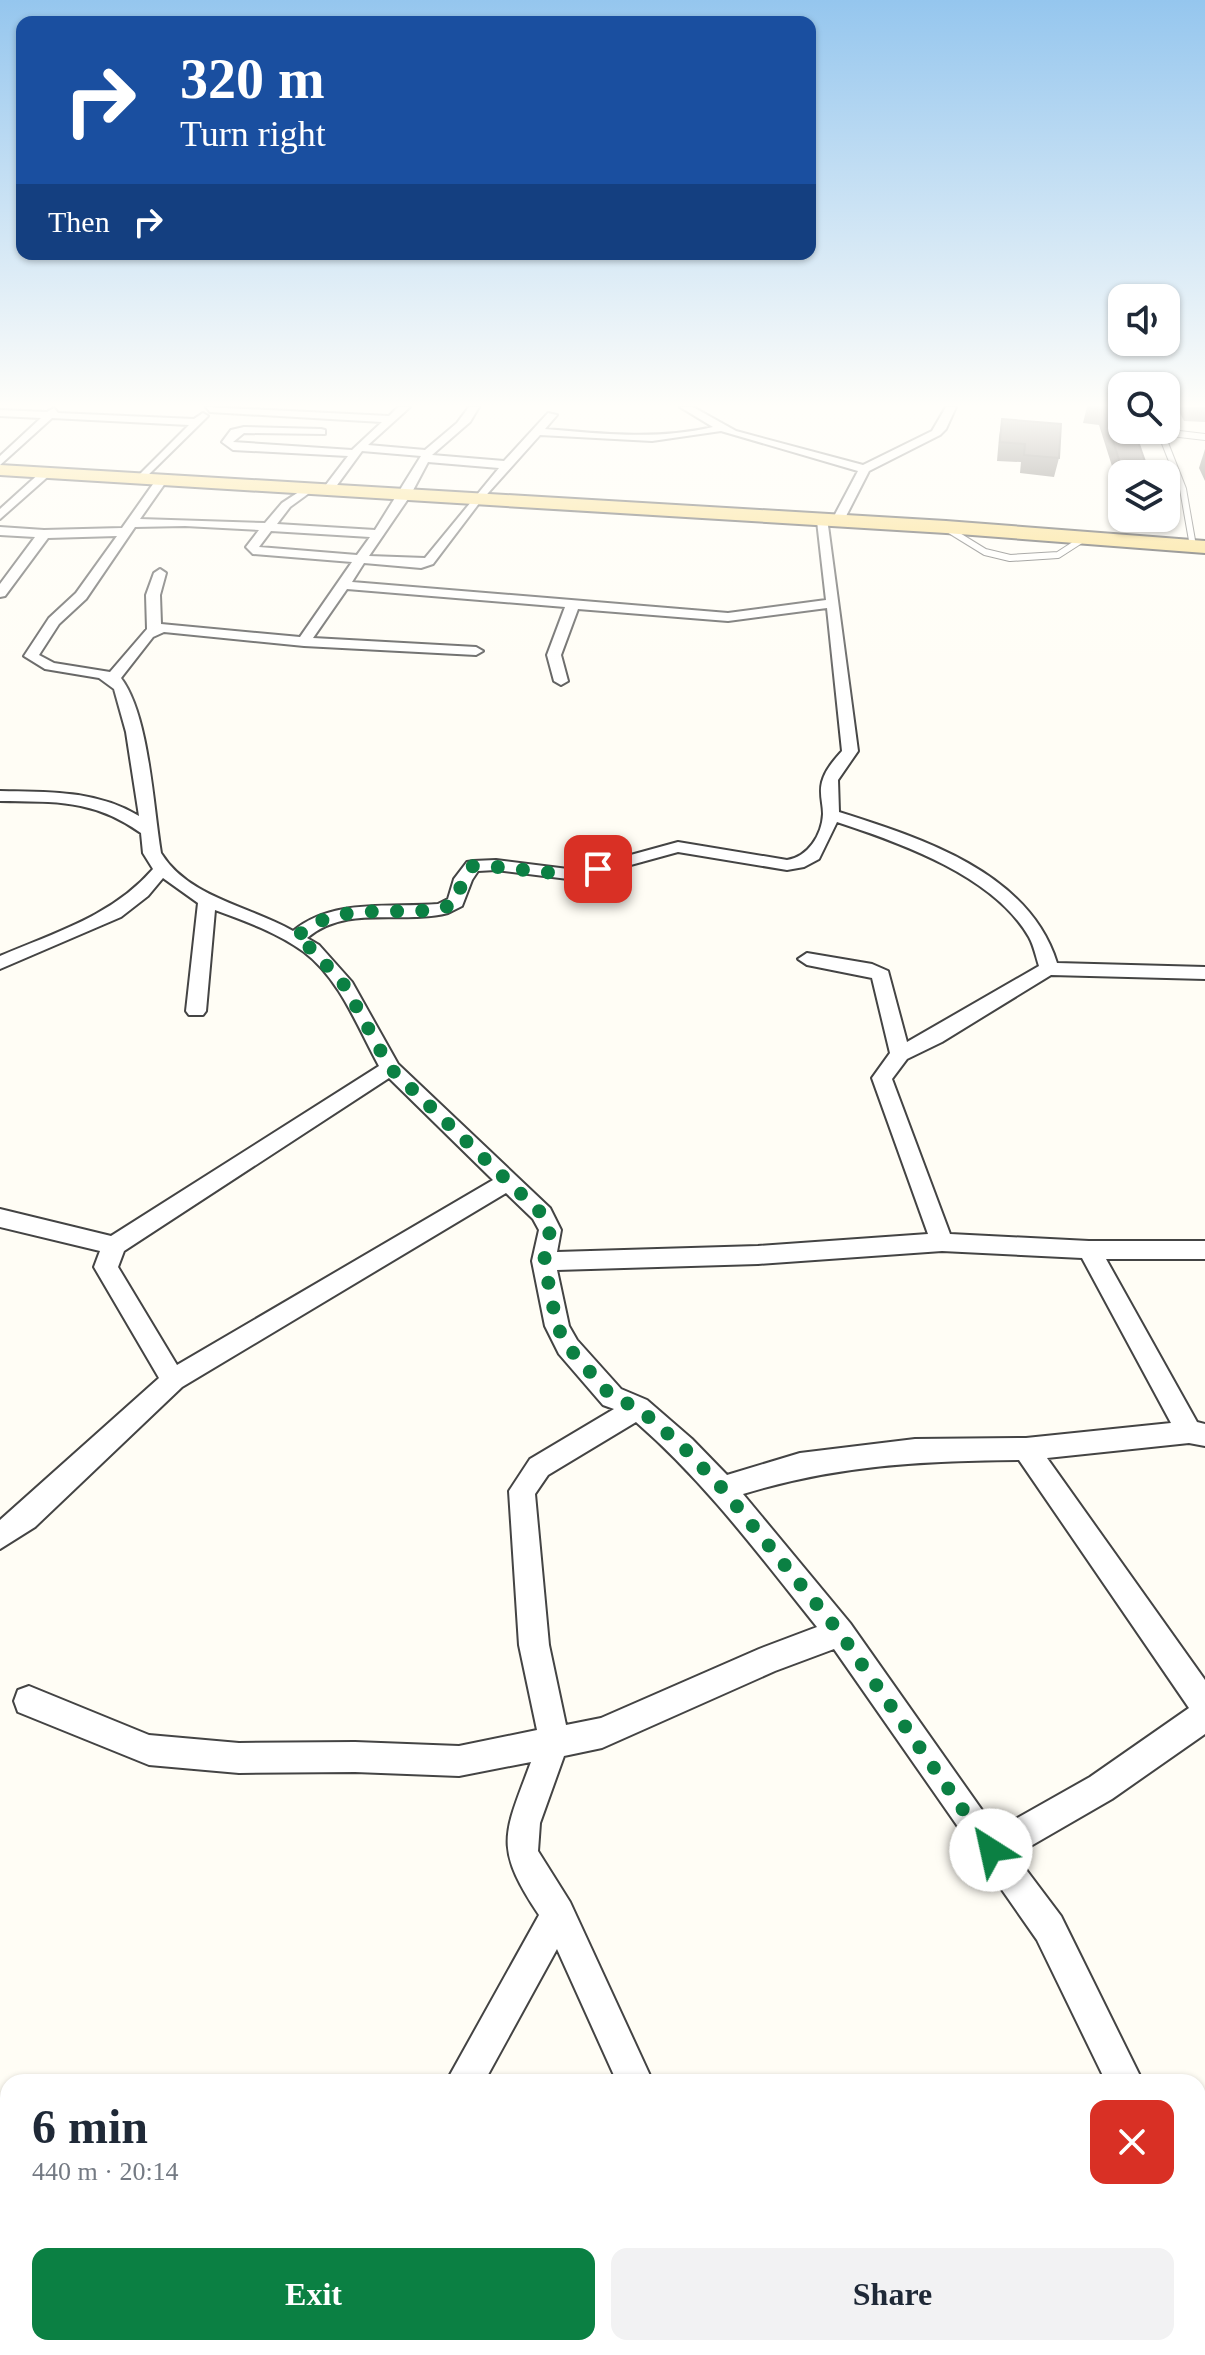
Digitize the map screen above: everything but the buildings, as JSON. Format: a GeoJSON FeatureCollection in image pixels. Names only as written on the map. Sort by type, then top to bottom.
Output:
{"type":"FeatureCollection","features":[{"type":"Feature","properties":{"kind":"main road"},"geometry":{"type":"LineString","coordinates":[[761,517],[1199,546]]}},
{"type":"Feature","properties":{"kind":"street"},"geometry":{"type":"LineString","coordinates":[[133,517],[81,596],[54,621],[31,656],[48,666],[113,678],[126,699],[136,740],[152,853],[162,869],[207,901],[266,923],[312,949],[345,986],[390,1068],[542,1214],[550,1230],[544,1261],[557,1326],[568,1347],[612,1397],[638,1408],[683,1447],[722,1488],[840,1633],[1049,1928],[1121,2074]]}},
{"type":"Feature","properties":{"kind":"street"},"geometry":{"type":"LineString","coordinates":[[276,517],[252,547],[258,553],[414,565],[429,561],[463,517]]}},
{"type":"Feature","properties":{"kind":"street"},"geometry":{"type":"LineString","coordinates":[[304,642],[389,517]]}},
{"type":"Feature","properties":{"kind":"street"},"geometry":{"type":"LineString","coordinates":[[295,939],[306,927],[329,917],[442,909],[456,902],[463,879],[473,866],[496,865],[576,875],[678,847],[787,865],[812,860],[831,815],[826,794],[830,776],[850,751],[833,603],[830,521],[833,517]]}},
{"type":"Feature","properties":{"kind":"street"},"geometry":{"type":"LineString","coordinates":[[0,531],[44,534],[127,528],[162,521],[377,534]]}},
{"type":"Feature","properties":{"kind":"street"},"geometry":{"type":"LineString","coordinates":[[2,588],[44,534]]}},
{"type":"Feature","properties":{"kind":"street"},"geometry":{"type":"LineString","coordinates":[[113,678],[154,630],[153,595],[160,573]]}},
{"type":"Feature","properties":{"kind":"street"},"geometry":{"type":"LineString","coordinates":[[342,585],[728,617],[833,603]]}},
{"type":"Feature","properties":{"kind":"street"},"geometry":{"type":"LineString","coordinates":[[561,681],[554,655],[573,604]]}},
{"type":"Feature","properties":{"kind":"street"},"geometry":{"type":"LineString","coordinates":[[154,630],[176,628],[304,642],[476,651]]}},
{"type":"Feature","properties":{"kind":"street"},"geometry":{"type":"LineString","coordinates":[[0,796],[91,798],[113,807],[148,830]]}},
{"type":"Feature","properties":{"kind":"street"},"geometry":{"type":"LineString","coordinates":[[831,815],[882,830],[936,852],[981,878],[1027,920],[1048,956],[1049,969]]}},
{"type":"Feature","properties":{"kind":"street"},"geometry":{"type":"LineString","coordinates":[[4,957],[115,913],[142,892],[162,869]]}},
{"type":"Feature","properties":{"kind":"street"},"geometry":{"type":"LineString","coordinates":[[196,1011],[207,901]]}},
{"type":"Feature","properties":{"kind":"street"},"geometry":{"type":"LineString","coordinates":[[807,959],[872,970],[881,975],[900,1054]]}},
{"type":"Feature","properties":{"kind":"street"},"geometry":{"type":"LineString","coordinates":[[942,1242],[882,1078],[900,1054],[1030,977],[1049,969],[1205,973]]}},
{"type":"Feature","properties":{"kind":"street"},"geometry":{"type":"LineString","coordinates":[[173,1380],[106,1267],[114,1246],[390,1068]]}},
{"type":"Feature","properties":{"kind":"street"},"geometry":{"type":"LineString","coordinates":[[0,1536],[25,1518],[173,1380],[509,1181]]}},
{"type":"Feature","properties":{"kind":"street"},"geometry":{"type":"LineString","coordinates":[[0,1218],[114,1246]]}},
{"type":"Feature","properties":{"kind":"street"},"geometry":{"type":"LineString","coordinates":[[544,1261],[758,1255],[942,1242],[1089,1250],[1205,1250]]}},
{"type":"Feature","properties":{"kind":"street"},"geometry":{"type":"LineString","coordinates":[[722,1488],[800,1465],[915,1450],[1026,1449],[1197,1434],[1089,1250]]}},
{"type":"Feature","properties":{"kind":"street"},"geometry":{"type":"LineString","coordinates":[[631,2074],[558,1914],[533,1877],[522,1851],[524,1823],[554,1741],[534,1645],[522,1491],[539,1467],[638,1408]]}},
{"type":"Feature","properties":{"kind":"street"},"geometry":{"type":"LineString","coordinates":[[1026,1449],[1205,1706]]}},
{"type":"Feature","properties":{"kind":"street"},"geometry":{"type":"LineString","coordinates":[[29,1701],[149,1750],[239,1758],[355,1757],[459,1761],[602,1733],[769,1659],[840,1633]]}},
{"type":"Feature","properties":{"kind":"street"},"geometry":{"type":"LineString","coordinates":[[991,1850],[1038,1827],[1134,1769],[1205,1715]]}},
{"type":"Feature","properties":{"kind":"street"},"geometry":{"type":"LineString","coordinates":[[468,2074],[558,1914]]}},
{"type":"Feature","properties":{"kind":"lane"},"geometry":{"type":"LineString","coordinates":[[1191,517],[1199,546]]}},
{"type":"Feature","properties":{"kind":"route"},"geometry":{"type":"LineString","coordinates":[[598,869],[576,875],[496,865],[473,866],[463,879],[456,902],[442,909],[329,917],[306,927],[295,939],[312,949],[345,986],[390,1068],[542,1214],[550,1230],[544,1261],[557,1326],[568,1347],[612,1397],[638,1408],[683,1447],[722,1488],[840,1633],[991,1850]]}}]}
